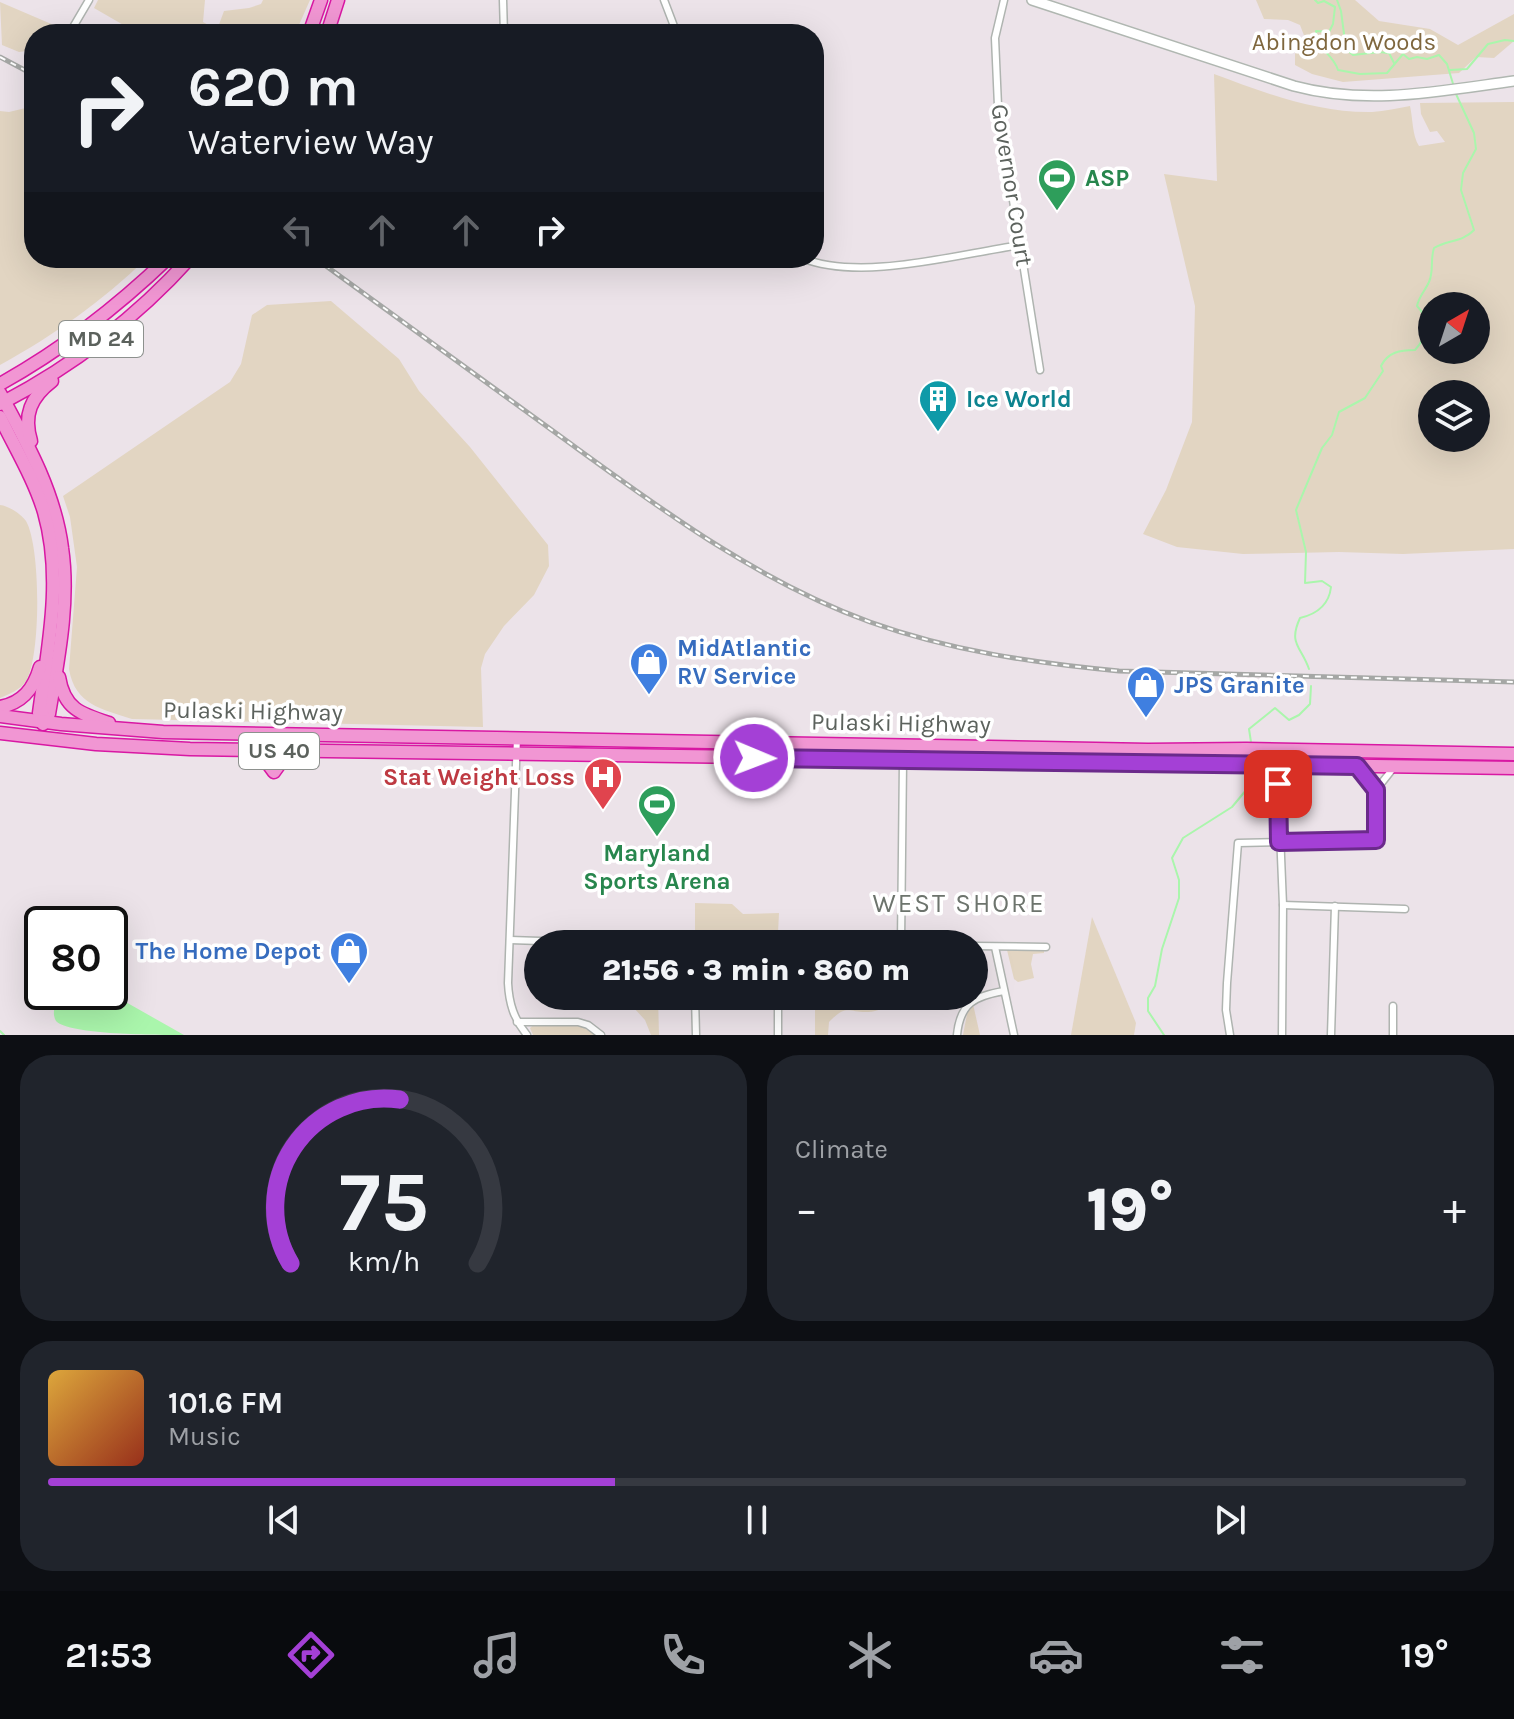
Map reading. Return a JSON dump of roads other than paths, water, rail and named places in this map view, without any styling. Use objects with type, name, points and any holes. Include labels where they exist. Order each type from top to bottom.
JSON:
[{"type":"highway","points":[[313,24],[321,0]]},
{"type":"highway","points":[[330,24],[338,0]]},
{"type":"highway","name":"MD 24","points":[[0,384],[80,334],[129,296],[158,268]]},
{"type":"highway","name":"MD 24","points":[[2,399],[76,357],[127,319],[180,268]]},
{"type":"highway","points":[[43,720],[49,714],[57,666],[64,567],[56,518],[27,428],[29,409],[39,391],[76,357]]},
{"type":"highway","points":[[2,399],[47,489]]},
{"type":"highway","points":[[0,417],[43,510],[52,545],[54,584],[39,713],[43,720],[41,738]]},
{"type":"highway","points":[[0,440],[26,471]]},
{"type":"highway","points":[[0,707],[15,703],[31,689],[44,655],[51,621]]},
{"type":"highway","points":[[57,666],[62,692],[71,705],[86,715],[127,729]]},
{"type":"highway","name":"Pulaski Highway","points":[[0,716],[163,732],[1514,754]]},
{"type":"highway","name":"Pulaski Highway","points":[[0,733],[190,749],[1514,768]]},
{"type":"highway","points":[[190,749],[206,754],[257,755],[263,757],[274,772],[289,756],[326,757],[333,752]]},
{"type":"main road","points":[[1032,0],[1326,94],[1376,98],[1514,81]]},
{"type":"street","points":[[75,24],[89,0]]},
{"type":"street","points":[[503,0],[504,24]]},
{"type":"street","points":[[664,0],[673,24]]},
{"type":"street","name":"Governor Court","points":[[1004,0],[996,25],[995,72],[1040,370]]},
{"type":"street","points":[[824,264],[839,268],[868,268],[1021,245]]},
{"type":"street","points":[[517,737],[509,997],[517,1022],[527,1035]]},
{"type":"street","points":[[901,930],[903,761]]},
{"type":"street","points":[[1357,766],[1376,790]]},
{"type":"street","points":[[1230,1035],[1226,1010],[1227,983],[1238,843],[1376,840],[1376,790],[1396,766]]},
{"type":"street","points":[[1278,784],[1283,905],[1282,1035]]},
{"type":"street","points":[[1283,905],[1405,909]]},
{"type":"street","points":[[1331,1035],[1335,906]]},
{"type":"street","points":[[510,940],[524,940]]},
{"type":"street","points":[[988,947],[1046,947]]},
{"type":"street","points":[[995,947],[1014,1035]]},
{"type":"street","points":[[957,1035],[958,1022],[968,1005],[983,995],[1004,991]]},
{"type":"street","points":[[1393,1006],[1393,1035]]},
{"type":"street","points":[[695,1010],[696,1035]]},
{"type":"street","points":[[778,1010],[778,1035]]},
{"type":"street","points":[[517,1022],[578,1022],[601,1035]]},
{"type":"waterway","points":[[1315,0],[1335,7],[1329,32],[1316,31],[1316,37],[1338,70],[1360,74],[1387,73],[1403,54],[1409,59],[1439,55],[1447,64],[1454,87]]},
{"type":"waterway","points":[[1337,0],[1346,49],[1353,55],[1389,53],[1394,63]]},
{"type":"waterway","points":[[1450,70],[1467,69],[1488,44],[1514,41]]},
{"type":"waterway","points":[[1309,669],[1295,634],[1300,618],[1325,604],[1331,587],[1322,581],[1305,583],[1306,552],[1296,510],[1322,448],[1332,435],[1339,412],[1365,398],[1383,371],[1381,366],[1387,358],[1399,351],[1415,350],[1422,340],[1426,323],[1417,306],[1430,278],[1434,248],[1465,237],[1474,230],[1461,190],[1463,173],[1476,149],[1474,133],[1456,94]]},
{"type":"waterway","points":[[1251,742],[1249,729],[1275,708],[1289,720],[1299,715],[1310,704],[1311,686]]},
{"type":"waterway","points":[[1164,1035],[1148,1011],[1148,998],[1155,986],[1162,949],[1179,898],[1179,880],[1172,858],[1183,838],[1232,807],[1247,789],[1250,771]]},
{"type":"waterway","points":[[0,1031],[4,1035]]},
{"type":"railway","points":[[0,57],[24,70]]},
{"type":"railway","points":[[329,268],[709,540],[787,585],[870,622],[931,641],[993,654],[1119,671],[1514,682]]},
{"type":"place","name":"ASP","points":[[1057,212]]},
{"type":"place","name":"Ice World","points":[[938,433]]},
{"type":"place","name":"MidAtlantic RV Service","points":[[649,696]]},
{"type":"place","name":"JPS Granite","points":[[1146,719]]},
{"type":"place","name":"Stat Weight Loss","points":[[603,811]]},
{"type":"place","name":"Maryland Sports Arena","points":[[657,838]]},
{"type":"place","name":"The Home Depot","points":[[349,985]]},
{"type":"district","name":"WEST SHORE","points":[[959,903]]},
{"type":"park label","name":"Abingdon Woods","points":[[1344,42]]}]
